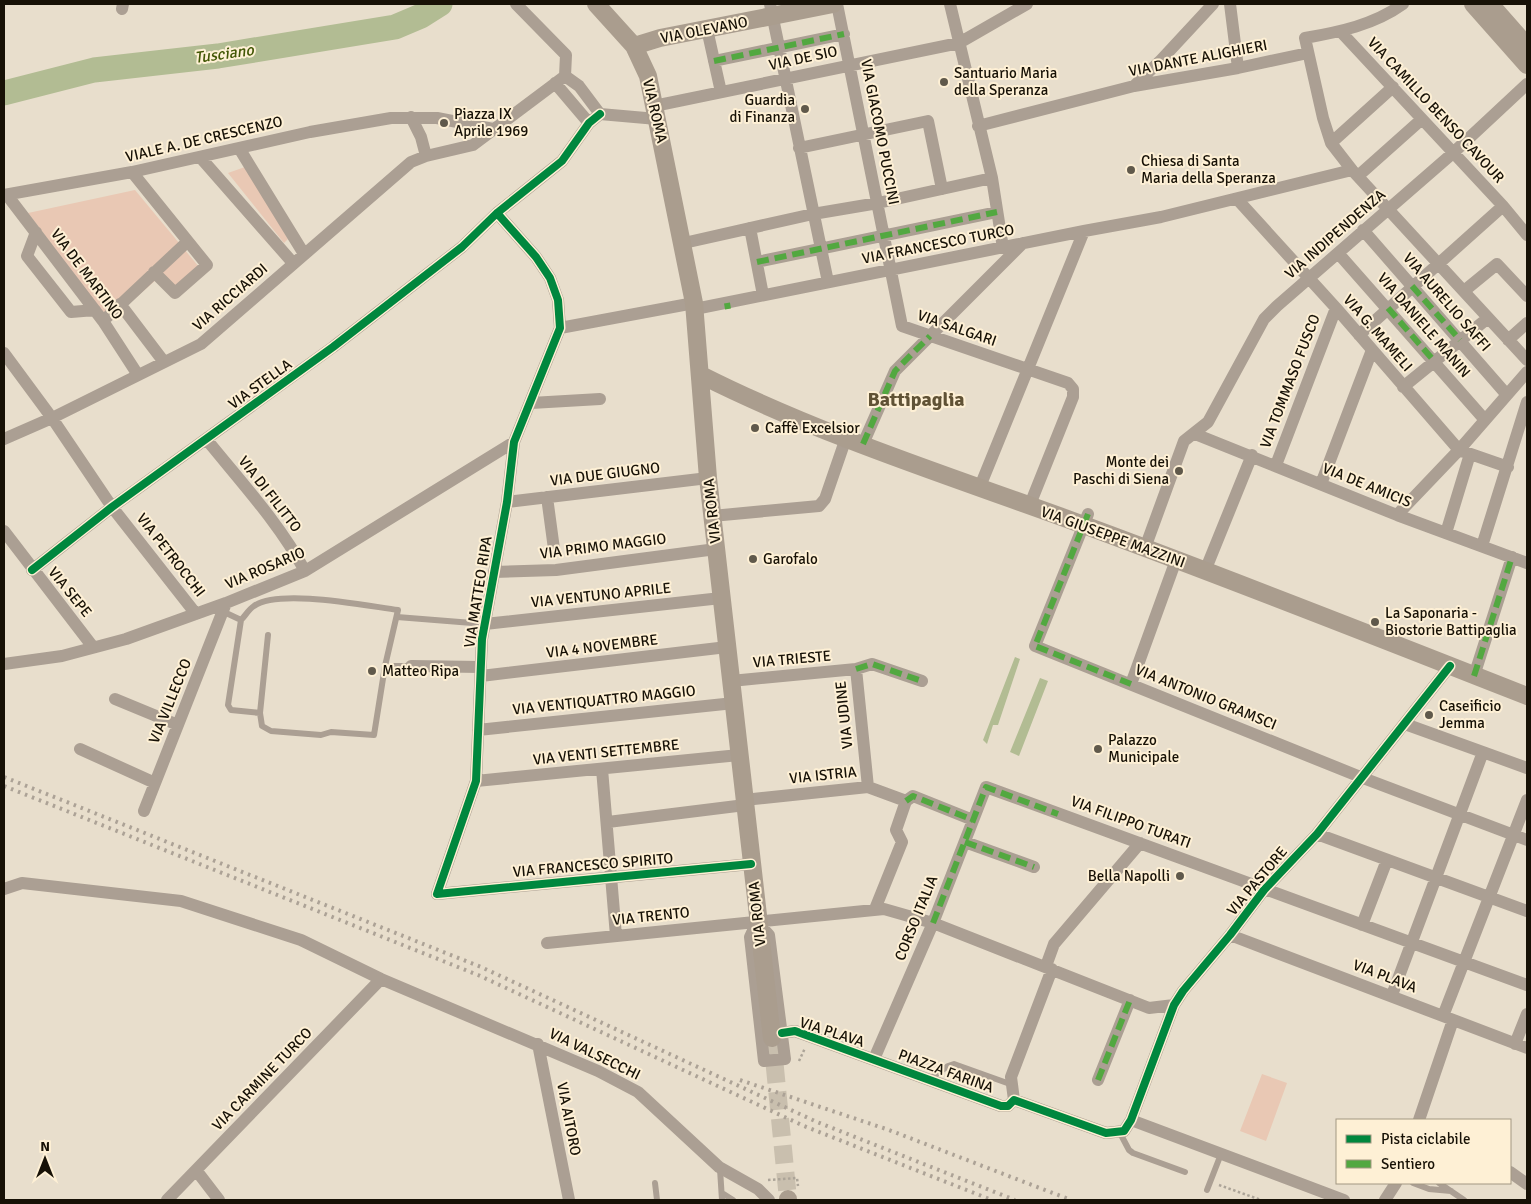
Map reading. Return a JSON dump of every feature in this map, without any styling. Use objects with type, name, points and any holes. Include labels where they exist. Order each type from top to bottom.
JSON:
[{"type":"main road","name":"VIA ROMA","points":[[596,4],[634,46],[648,76],[650,115],[684,243],[695,306],[708,478],[757,922],[777,1036]]},
{"type":"main road","name":"VIA OLEVANO","points":[[634,46],[660,38],[707,29],[772,10],[833,4]]},
{"type":"main road","points":[[1473,4],[1527,65]]},
{"type":"main road","points":[[1490,4],[1527,46]]},
{"type":"main road","name":"VIA GIUSEPPE MAZZINI","points":[[701,374],[734,391],[846,438],[979,489],[1029,506],[1086,520],[1145,548],[1527,696]]},
{"type":"street","points":[[516,4],[566,55],[560,80],[589,123]]},
{"type":"street","name":"VIA GIACOMO PUCCINI","points":[[838,4],[862,135],[878,203],[889,270]]},
{"type":"street","points":[[950,4],[992,178],[1003,248]]},
{"type":"street","name":"VIA DE SIO","points":[[600,114],[650,115],[721,92],[959,43],[1028,4]]},
{"type":"street","points":[[1230,4],[1238,68]]},
{"type":"street","points":[[1403,4],[1387,15],[1340,32],[1305,38],[1323,118],[1331,143],[1355,173],[1527,360]]},
{"type":"street","points":[[1134,86],[1155,66],[1207,6]]},
{"type":"street","points":[[772,10],[828,282]]},
{"type":"street","points":[[772,10],[785,79]]},
{"type":"street","points":[[707,29],[721,92]]},
{"type":"street","name":"VIA CAMILLO BENSO CAVOUR","points":[[1340,32],[1503,206],[1527,235]]},
{"type":"street","points":[[714,61],[844,34]]},
{"type":"street","name":"VIA DANTE ALIGHIERI","points":[[978,126],[1134,86],[1238,68],[1308,53]]},
{"type":"street","points":[[560,80],[579,86],[600,114]]},
{"type":"street","name":"VIA RICCIARDI","points":[[4,439],[52,418],[201,344],[411,162],[426,156],[473,146],[560,80]]},
{"type":"street","name":"VIA INDIPENDENZA","points":[[1145,548],[1184,441],[1208,422],[1264,319],[1363,230],[1453,153],[1527,84]]},
{"type":"street","points":[[1331,143],[1393,87]]},
{"type":"street","name":"VIA STELLA","points":[[32,570],[112,507],[333,347],[454,253],[497,213],[562,161],[589,123],[600,114]]},
{"type":"street","points":[[411,117],[421,137],[426,156]]},
{"type":"street","name":"VIALE A. DE CRESCENZO","points":[[5,195],[132,172],[310,132],[411,117],[437,118],[493,129]]},
{"type":"street","points":[[1355,173],[1422,119]]},
{"type":"street","points":[[799,148],[928,121],[942,189]]},
{"type":"street","points":[[239,148],[304,254]]},
{"type":"street","points":[[200,156],[294,263]]},
{"type":"street","points":[[132,172],[206,265],[175,293],[154,272]]},
{"type":"street","name":"VIA FRANCESCO TURCO","points":[[695,306],[728,306],[763,295],[1187,212],[1236,199],[1355,173]]},
{"type":"street","points":[[684,243],[813,214],[878,203],[992,178]]},
{"type":"street","name":"VIA DE MARTINO","points":[[5,195],[36,232],[95,310],[138,375]]},
{"type":"street","name":"VIA G. MAMELI","points":[[1236,199],[1464,452],[1508,467]]},
{"type":"street","points":[[1359,335],[1503,206]]},
{"type":"street","points":[[756,262],[822,250],[997,212]]},
{"type":"street","points":[[497,213],[536,257],[550,278],[558,300],[560,328],[695,306]]},
{"type":"street","points":[[750,228],[763,295]]},
{"type":"street","name":"VIA AURELIO SAFFI","points":[[1363,230],[1507,395]]},
{"type":"street","points":[[979,489],[1084,231]]},
{"type":"street","points":[[36,232],[27,256],[71,312],[95,310]]},
{"type":"street","points":[[103,321],[188,242]]},
{"type":"street","points":[[863,444],[895,371],[1023,244]]},
{"type":"street","name":"VIA DANIELE MANIN","points":[[1338,253],[1484,420]]},
{"type":"street","points":[[1464,291],[1497,264],[1527,296]]},
{"type":"street","name":"VIA SALGARI","points":[[889,270],[902,326],[1068,383],[1073,389],[1073,397],[1029,506]]},
{"type":"street","points":[[120,304],[164,362]]},
{"type":"street","name":"VIA TOMMASO FUSCO","points":[[1276,465],[1336,308]]},
{"type":"street","points":[[1403,386],[1488,318]]},
{"type":"street","points":[[1508,340],[1527,323]]},
{"type":"street","name":"VIA MATTEO RIPA","points":[[437,894],[476,781],[485,624],[507,502],[514,442],[560,328]]},
{"type":"street","points":[[1321,484],[1372,350]]},
{"type":"street","name":"VIA PETROCCHI","points":[[4,353],[52,418],[112,507],[196,614]]},
{"type":"street","points":[[1397,516],[1464,452],[1484,420],[1527,372]]},
{"type":"street","points":[[1482,546],[1527,401],[1507,395]]},
{"type":"street","points":[[531,403],[600,399]]},
{"type":"street","name":"VIA DE AMICIS","points":[[1195,434],[1252,455],[1397,516],[1527,563]]},
{"type":"street","points":[[712,516],[819,506],[825,499],[846,438]]},
{"type":"street","name":"VIA DI FILITTO","points":[[206,440],[268,517],[295,553],[305,572]]},
{"type":"street","name":"VIA ROSARIO","points":[[4,664],[62,656],[126,638],[196,614],[225,608],[305,572],[514,442]]},
{"type":"street","points":[[1446,533],[1464,452]]},
{"type":"street","points":[[1205,571],[1252,455]]},
{"type":"street","name":"VIA DUE GIUGNO","points":[[507,502],[708,478]]},
{"type":"street","points":[[547,497],[554,550]]},
{"type":"street","name":"VIA ANTONIO GRAMSCI","points":[[1086,520],[1036,646],[1363,778],[1527,840]]},
{"type":"street","name":"VIA SEPE","points":[[4,532],[93,647]]},
{"type":"street","name":"VIA PRIMO MAGGIO","points":[[494,572],[556,570],[716,549]]},
{"type":"street","points":[[1474,676],[1512,557]]},
{"type":"street","points":[[1131,684],[1176,560]]},
{"type":"street","name":"VIA VENTUNO APRILE","points":[[485,624],[721,598]]},
{"type":"street","name":"VIA VILLECCO","points":[[144,811],[225,608]]},
{"type":"street","name":"VIA 4 NOVEMBRE","points":[[411,666],[481,671],[727,647]]},
{"type":"street","name":"VIA TRIESTE","points":[[731,680],[856,670],[872,664],[922,681]]},
{"type":"street","name":"VIA PASTORE","points":[[1120,1133],[1126,1129],[1131,1120],[1174,1005],[1183,991],[1230,935],[1264,890],[1317,834],[1450,666]]},
{"type":"street","name":"VIA UDINE","points":[[856,670],[868,787]]},
{"type":"street","points":[[116,699],[178,725]]},
{"type":"street","name":"VIA VENTIQUATTRO MAGGIO","points":[[478,730],[734,704]]},
{"type":"street","points":[[1405,724],[1527,768]]},
{"type":"street","points":[[80,749],[155,783]]},
{"type":"street","points":[[1392,995],[1483,752]]},
{"type":"street","name":"VIA VENTI SETTEMBRE","points":[[476,781],[739,755]]},
{"type":"street","points":[[602,769],[613,877],[616,936]]},
{"type":"street","name":"VIA ISTRIA","points":[[608,822],[744,802],[868,787],[906,801],[913,796],[973,820]]},
{"type":"street","name":"VIA FILIPPO TURATI","points":[[986,787],[1527,985]]},
{"type":"street","name":"CORSO ITALIA","points":[[874,1059],[933,923],[986,787]]},
{"type":"street","points":[[1419,1119],[1465,961],[1527,800]]},
{"type":"street","points":[[875,909],[902,842],[896,830],[906,801]]},
{"type":"street","points":[[1317,834],[1527,911]]},
{"type":"street","points":[[965,842],[1034,867]]},
{"type":"street","points":[[1014,1100],[1010,1084],[1049,968],[1054,944],[1140,843]]},
{"type":"street","points":[[1362,926],[1387,860]]},
{"type":"street","name":"VIA FRANCESCO SPIRITO","points":[[437,894],[751,864]]},
{"type":"street","name":"VIA VALSECCHI","points":[[4,889],[22,883],[181,901],[301,940],[381,979],[538,1044],[638,1092],[720,1167],[758,1188],[769,1200]]},
{"type":"street","points":[[757,922],[884,909],[933,923],[1149,1008],[1174,1005]]},
{"type":"street","name":"VIA TRENTO","points":[[547,943],[757,922]]},
{"type":"street","name":"VIA PLAVA","points":[[757,922],[750,936],[764,1062],[785,1059],[777,1036],[795,1032],[874,1059]]},
{"type":"street","name":"VIA PLAVA","points":[[1230,935],[1392,995],[1521,1046]]},
{"type":"street","name":"VIA CARMINE TURCO","points":[[167,1200],[381,979]]},
{"type":"street","points":[[1098,1080],[1130,1000]]},
{"type":"street","points":[[1521,1046],[1527,1014]]},
{"type":"street","name":"VIA AITORO","points":[[538,1044],[569,1200]]},
{"type":"street","name":"PIAZZA FARINA","points":[[874,1059],[1001,1106],[1008,1106],[1014,1100],[1106,1133],[1120,1133]]},
{"type":"street","points":[[1131,1120],[1344,1200]]},
{"type":"street","points":[[196,1170],[219,1200]]},
{"type":"street","points":[[1511,1173],[1527,1184]]},
{"type":"street","points":[[1385,1200],[1395,1184]]},
{"type":"lane","points":[[260,713],[231,710],[228,705],[241,620],[254,606],[265,602],[309,597],[398,610],[384,666],[374,735],[330,732],[321,735],[271,731],[262,726],[260,713],[268,635]]},
{"type":"lane","points":[[225,608],[241,620]]},
{"type":"lane","points":[[397,617],[485,624]]},
{"type":"lane","points":[[384,666],[411,666]]},
{"type":"lane","points":[[928,1080],[954,1064],[1010,1084]]},
{"type":"lane","points":[[1120,1133],[1129,1150],[1133,1153],[1185,1172]]},
{"type":"lane","points":[[1207,1190],[1221,1154]]},
{"type":"lane","points":[[720,1167],[722,1200]]},
{"type":"lane","points":[[655,1183],[657,1200]]},
{"type":"lane","points":[[1415,1184],[1429,1189],[1450,1191]]},
{"type":"lane","points":[[1440,1184],[1464,1200]]},
{"type":"lane","points":[[722,1193],[733,1200]]},
{"type":"path","points":[[764,1180],[797,1178],[792,1197]]},
{"type":"path","points":[[1216,1183],[1261,1200]]},
{"type":"shaded area","points":[[245,167],[288,239],[284,243],[228,173]]},
{"type":"shaded area","points":[[135,190],[204,273],[174,299],[156,280],[109,321],[28,213]]},
{"type":"shaded area","points":[[1015,657],[1020,659],[998,725],[993,725],[987,744],[983,740]]},
{"type":"shaded area","points":[[1040,678],[1048,681],[1019,756],[1010,752]]},
{"type":"shaded area","points":[[1262,1074],[1287,1083],[1266,1141],[1240,1131]]},
{"type":"waterway","name":"Tusciano","points":[[4,93],[94,70],[218,56],[395,27],[421,16],[440,4]]},
{"type":"tunnel","points":[[772,1038],[788,1199]]},
{"type":"railway","points":[[4,777],[481,967],[817,1122],[1015,1200]]},
{"type":"railway","points":[[4,786],[478,975],[804,1126],[992,1200]]},
{"type":"railway","points":[[740,1080],[889,1130],[1071,1200]]},
{"type":"marked path","points":[[714,61],[844,34]]},
{"type":"marked path","points":[[757,262],[997,212]]},
{"type":"marked path","points":[[1412,286],[1460,340]]},
{"type":"marked path","points":[[727,303],[728,309]]},
{"type":"marked path","points":[[1388,308],[1435,362]]},
{"type":"marked path","points":[[863,444],[895,371],[930,336]]},
{"type":"marked path","points":[[1088,514],[1035,646],[1131,684]]},
{"type":"marked path","points":[[1474,676],[1512,557]]},
{"type":"marked path","points":[[856,669],[872,664],[922,681]]},
{"type":"marked path","points":[[933,923],[986,787],[1058,814]]},
{"type":"marked path","points":[[906,801],[913,796],[973,820]]},
{"type":"marked path","points":[[965,842],[1034,867]]},
{"type":"marked path","points":[[1098,1080],[1130,1000]]},
{"type":"cycle path","points":[[32,570],[112,507],[333,347],[462,247],[497,213],[562,161],[589,123],[600,114]]},
{"type":"cycle path","points":[[497,213],[536,257],[550,278],[558,300],[560,328],[514,442],[507,502],[482,639],[476,781],[437,894],[751,864]]},
{"type":"cycle path","points":[[782,1033],[795,1031],[1001,1106],[1008,1106],[1014,1100],[1106,1133],[1124,1131],[1131,1120],[1174,1005],[1183,991],[1230,935],[1264,890],[1317,834],[1450,666]]},
{"type":"place","name":"Santuario Maria della Speranza","points":[[944,82]]},
{"type":"place","name":"Guardia di Finanza","points":[[805,109]]},
{"type":"place","name":"Piazza IX Aprile 1969","points":[[444,123]]},
{"type":"place","name":"Chiesa di Santa Maria della Speranza","points":[[1131,170]]},
{"type":"place","name":"Caffè Excelsior","points":[[755,428]]},
{"type":"place","name":"Monte dei Paschi di Siena","points":[[1179,471]]},
{"type":"place","name":"Garofalo","points":[[753,559]]},
{"type":"place","name":"La Saponaria - Biostorie Battipaglia","points":[[1375,622]]},
{"type":"place","name":"Matteo Ripa","points":[[372,671]]},
{"type":"place","name":"Caseificio Jemma","points":[[1429,715]]},
{"type":"place","name":"Palazzo Municipale","points":[[1098,749]]},
{"type":"place","name":"Bella Napolli","points":[[1180,876]]},
{"type":"district","name":"Battipaglia","points":[[916,399]]}]
